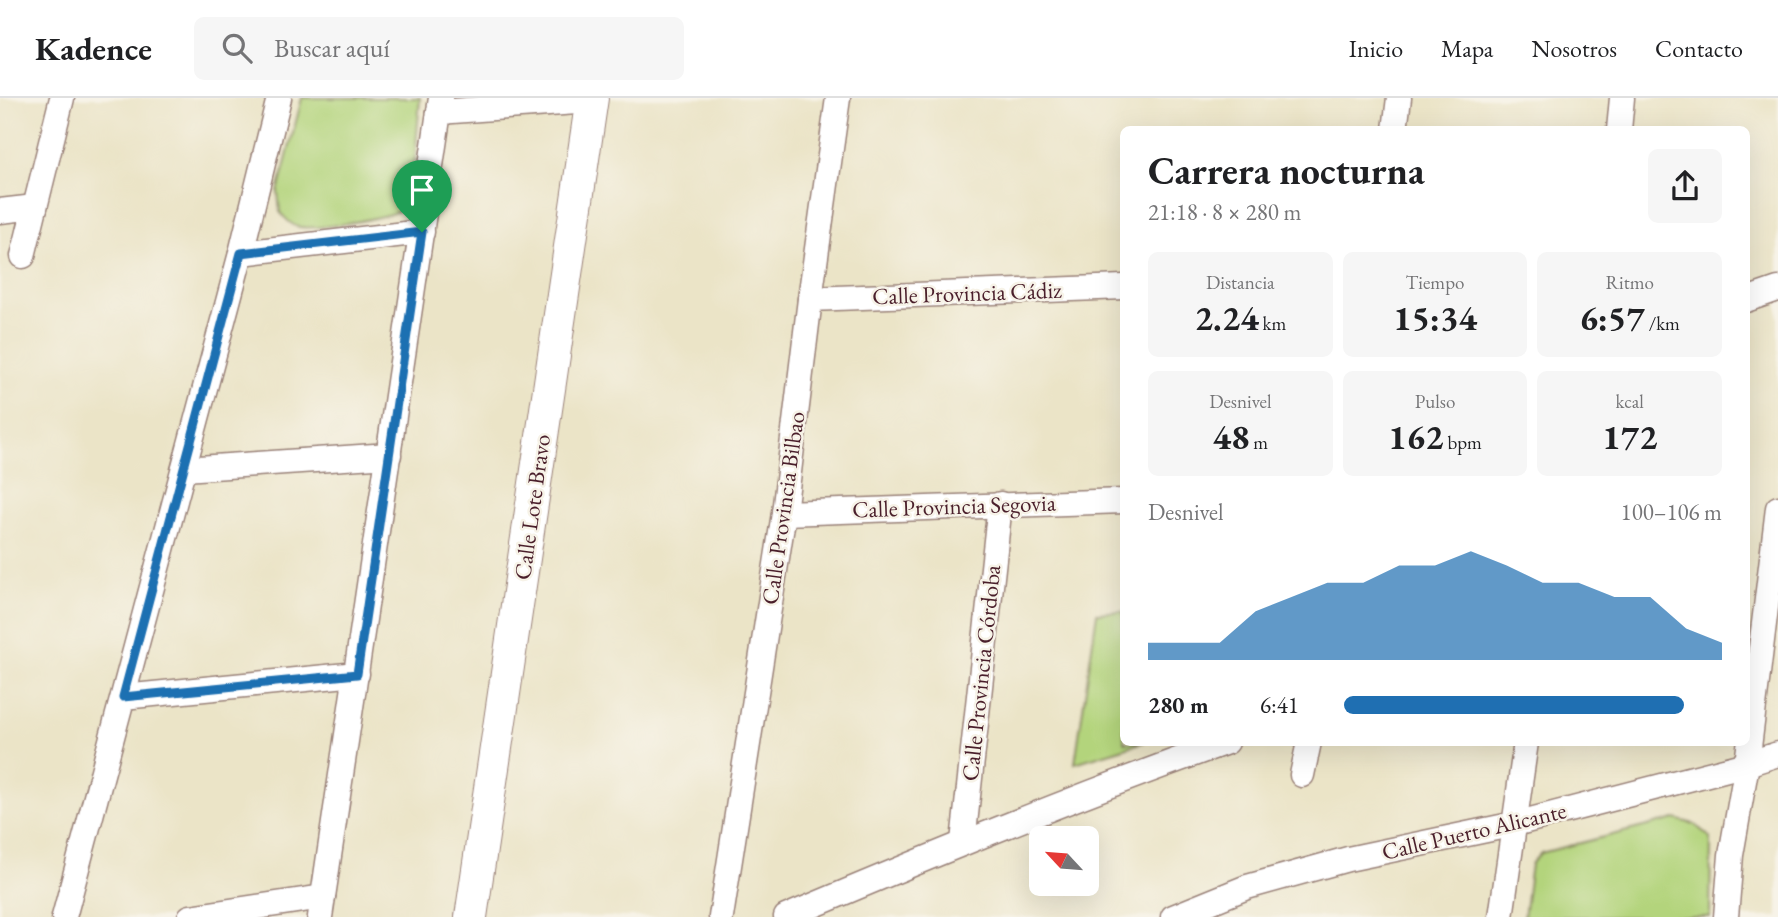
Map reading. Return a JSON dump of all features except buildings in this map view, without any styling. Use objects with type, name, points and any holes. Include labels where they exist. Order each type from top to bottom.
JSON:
[{"type":"street","points":[[23,256],[62,98]]},
{"type":"street","points":[[64,917],[241,253],[279,98]]},
{"type":"street","name":"Calle Provincia Bilbao","points":[[722,917],[784,513],[838,98]]},
{"type":"street","points":[[1396,126],[1399,98]]},
{"type":"street","points":[[190,917],[322,907],[440,105],[591,99]]},
{"type":"street","name":"Calle Lote Bravo","points":[[471,917],[591,99]]},
{"type":"street","points":[[1620,126],[1626,100]]},
{"type":"street","points":[[0,211],[35,207]]},
{"type":"street","points":[[241,253],[422,232]]},
{"type":"street","name":"Calle Provincia Cádiz","points":[[810,299],[1120,287]]},
{"type":"street","points":[[1750,299],[1778,289]]},
{"type":"street","points":[[184,469],[389,455]]},
{"type":"street","name":"Calle Provincia Segovia","points":[[784,513],[1120,501]]},
{"type":"street","name":"Calle Provincia Córdoba","points":[[963,842],[1000,504]]},
{"type":"street","points":[[1750,739],[1778,508]]},
{"type":"street","points":[[123,697],[357,674]]},
{"type":"street","points":[[786,917],[963,842],[1125,778],[1216,746]]},
{"type":"street","points":[[1302,775],[1308,746]]},
{"type":"street","points":[[1502,917],[1525,746]]},
{"type":"street","points":[[1726,917],[1731,855],[1749,746]]},
{"type":"street","name":"Calle Puerto Alicante","points":[[1173,917],[1247,887],[1348,859],[1515,824],[1778,754]]},
{"type":"green space","points":[[302,98],[420,98],[413,182],[399,211],[317,227],[296,226],[283,216],[280,212],[278,192]]},
{"type":"green space","points":[[1120,611],[1120,746],[1131,746],[1075,763],[1097,613]]},
{"type":"green space","points":[[1675,819],[1694,824],[1711,838],[1710,917],[1524,917],[1531,864],[1541,853]]},
{"type":"route","points":[[422,232],[357,674],[123,697],[241,253],[422,232]]}]
